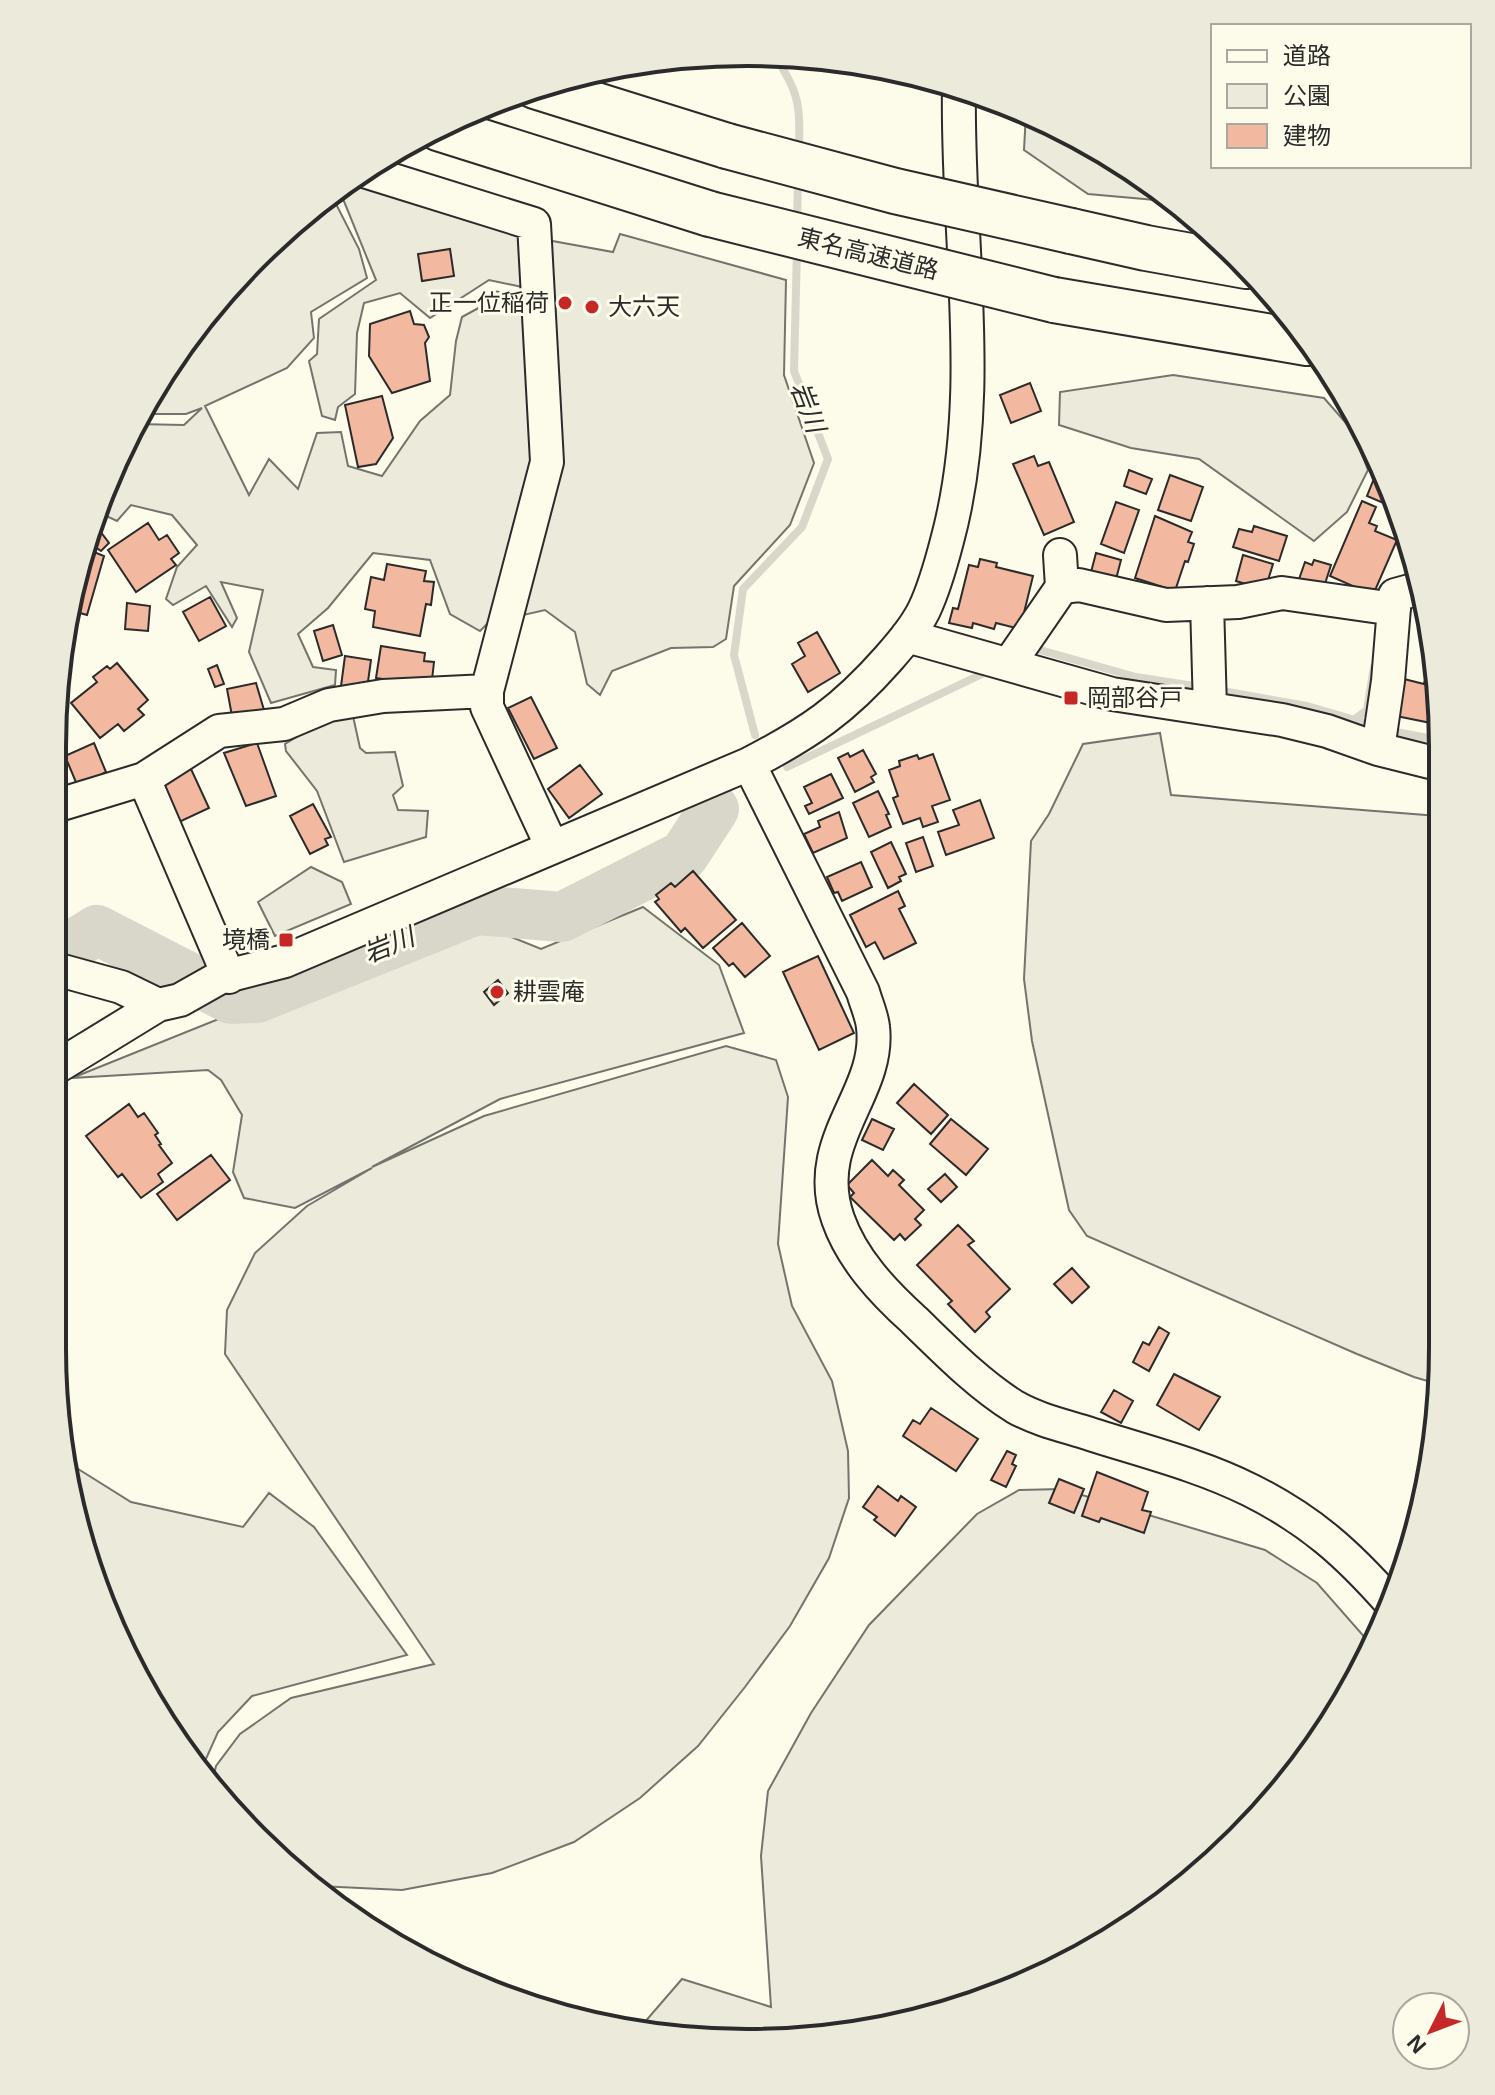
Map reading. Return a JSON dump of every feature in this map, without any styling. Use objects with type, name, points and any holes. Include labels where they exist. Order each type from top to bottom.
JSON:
[{"type":"highway","points":[[558,93],[727,146],[895,191],[1146,248],[1225,262]]},
{"type":"highway","name":"東名高速道路","points":[[453,133],[710,214],[1054,300],[1294,341]]},
{"type":"street","points":[[66,1062],[169,1002],[224,978],[285,961],[749,764],[821,724],[862,689],[924,611],[955,513],[962,467],[967,337],[959,100]]},
{"type":"street","points":[[378,175],[534,224],[547,462],[487,691],[487,707],[552,847]]},
{"type":"street","points":[[1009,664],[1062,587],[1060,555]]},
{"type":"street","points":[[1062,587],[1079,585],[1166,605],[1238,602],[1282,593],[1402,598],[1378,749]]},
{"type":"street","points":[[1207,603],[1210,709]]},
{"type":"street","points":[[907,636],[1112,694],[1282,720],[1429,762]]},
{"type":"street","points":[[66,803],[144,779],[219,731],[284,724],[329,705],[383,696],[487,691]]},
{"type":"street","points":[[749,764],[863,992],[873,1028],[871,1057],[841,1131],[832,1167],[831,1193],[838,1220],[853,1252],[901,1309],[962,1366],[1016,1407],[1248,1489],[1308,1522],[1354,1560],[1383,1593]]},
{"type":"street","points":[[144,779],[224,978]]},
{"type":"street","points":[[66,972],[169,1002]]},
{"type":"green space","points":[[1025,126],[1088,157],[1152,200],[1088,194],[1024,150]]},
{"type":"green space","points":[[363,185],[523,237],[527,288],[489,280],[430,318],[400,293],[364,303],[357,333],[355,394],[338,407],[335,420],[322,416],[309,361],[317,354],[319,319],[376,280],[343,200]]},
{"type":"green space","points":[[336,205],[359,249],[367,278],[311,312],[314,338],[287,368],[205,406],[249,495],[269,459],[298,489],[317,433],[341,432],[348,466],[382,476],[420,421],[450,395],[462,317],[495,299],[493,291],[531,297],[537,462],[494,617],[480,631],[450,614],[430,560],[373,553],[328,608],[298,634],[313,667],[336,670],[335,685],[271,703],[249,652],[263,590],[221,582],[237,618],[232,627],[206,586],[173,605],[166,599],[177,567],[197,545],[172,515],[131,505],[117,521],[107,516],[148,424],[184,425],[202,408],[186,414],[153,414],[181,369],[235,298],[298,235]]},
{"type":"green space","points":[[620,234],[786,280],[784,375],[814,463],[790,525],[734,586],[726,639],[713,647],[671,648],[612,671],[600,695],[587,684],[575,632],[545,610],[519,616],[556,480],[547,240],[613,252]]},
{"type":"green space","points":[[1173,375],[1324,398],[1348,425],[1368,470],[1347,512],[1314,541],[1199,459],[1131,448],[1059,425],[1060,392]]},
{"type":"green space","points":[[353,716],[360,748],[366,753],[395,752],[403,786],[393,795],[398,810],[428,811],[426,837],[344,862],[317,791],[286,751],[285,744],[327,719]]},
{"type":"green space","points":[[1160,733],[1171,795],[1429,815],[1428,1381],[1357,1354],[1087,1236],[1069,1210],[1032,1041],[1024,979],[1031,841],[1049,814],[1083,744]]},
{"type":"green space","points":[[311,867],[342,882],[351,904],[275,936],[258,902]]},
{"type":"green space","points":[[643,907],[719,965],[744,1033],[500,1099],[372,1167],[484,1116],[726,1046],[776,1060],[788,1097],[778,1244],[792,1306],[832,1381],[848,1451],[849,1498],[829,1558],[790,1626],[698,1746],[640,1798],[574,1842],[492,1873],[402,1890],[331,1887],[298,1860],[235,1797],[215,1772],[216,1766],[240,1734],[291,1698],[434,1664],[225,1354],[227,1310],[255,1253],[307,1206],[372,1168],[295,1208],[244,1198],[233,1172],[242,1115],[221,1080],[208,1070],[72,1078],[226,1016],[484,926],[541,949]]},
{"type":"green space","points":[[77,1468],[131,1502],[243,1527],[269,1493],[314,1527],[407,1655],[252,1696],[218,1732],[206,1760],[157,1688],[136,1649],[102,1567]]},
{"type":"green space","points":[[1062,1489],[1265,1550],[1317,1583],[1364,1637],[1314,1726],[1260,1797],[1197,1860],[1126,1914],[1049,1959],[967,1993],[924,2006],[836,2023],[748,2029],[703,2028],[646,2021],[682,1979],[771,2007],[761,1856],[768,1791],[811,1713],[869,1625],[977,1514],[1019,1490]]},
{"type":"building","points":[[450,249],[454,276],[422,281],[418,254]]},
{"type":"building","points":[[410,311],[414,324],[424,325],[429,337],[425,343],[430,381],[392,393],[369,356],[370,324]]},
{"type":"building","points":[[1030,383],[1041,411],[1011,423],[1000,395]]},
{"type":"building","points":[[382,396],[393,438],[376,464],[358,467],[345,405]]},
{"type":"building","points":[[1034,456],[1038,466],[1049,462],[1074,522],[1044,535],[1013,464]]},
{"type":"building","points":[[1129,470],[1152,479],[1146,494],[1124,486]]},
{"type":"building","points":[[1170,475],[1203,487],[1191,521],[1158,510]]},
{"type":"building","points":[[1375,482],[1383,503],[1367,496]]},
{"type":"building","points":[[1362,501],[1376,507],[1369,523],[1377,526],[1375,531],[1397,541],[1373,595],[1330,576]]},
{"type":"building","points":[[1116,502],[1139,510],[1124,553],[1101,544]]},
{"type":"building","points":[[1155,516],[1192,532],[1188,542],[1194,544],[1175,591],[1135,578]]},
{"type":"building","points":[[148,523],[159,540],[167,535],[179,553],[171,559],[176,565],[136,592],[108,550]]},
{"type":"building","points":[[1254,526],[1287,536],[1279,561],[1233,547],[1239,529],[1252,532]]},
{"type":"building","points":[[101,532],[109,543],[101,551],[96,548]]},
{"type":"building","points":[[95,552],[104,556],[87,615],[79,613]]},
{"type":"building","points":[[1096,553],[1121,560],[1115,583],[1090,576]]},
{"type":"building","points":[[1243,555],[1273,564],[1265,590],[1236,581]]},
{"type":"building","points":[[980,559],[997,563],[996,567],[1033,576],[1020,629],[996,623],[994,629],[973,623],[972,628],[949,623],[953,608],[958,609],[969,565],[978,567]]},
{"type":"building","points":[[1314,560],[1331,565],[1323,590],[1298,582],[1305,562],[1312,565]]},
{"type":"building","points":[[387,564],[426,571],[424,581],[434,582],[431,605],[426,604],[420,636],[373,627],[375,611],[365,609],[371,577],[384,580]]},
{"type":"building","points":[[210,597],[226,626],[199,641],[183,612]]},
{"type":"building","points":[[127,603],[150,606],[148,631],[125,629]]},
{"type":"building","points":[[333,625],[342,655],[323,661],[314,631]]},
{"type":"building","points":[[817,632],[840,673],[808,692],[792,664],[805,656],[798,643]]},
{"type":"building","points":[[381,646],[425,653],[424,661],[434,662],[432,680],[423,685],[376,678]]},
{"type":"building","points":[[345,656],[371,660],[367,689],[341,686]]},
{"type":"building","points":[[117,663],[148,700],[138,709],[144,715],[124,731],[118,724],[100,738],[71,703],[97,682],[93,677],[107,666],[110,669]]},
{"type":"building","points":[[217,665],[224,684],[215,687],[208,669]]},
{"type":"building","points":[[1404,679],[1424,684],[1425,680],[1428,722],[1396,716]]},
{"type":"building","points":[[256,683],[264,710],[232,716],[227,689]]},
{"type":"building","points":[[531,697],[557,748],[534,759],[508,708]]},
{"type":"building","points":[[94,743],[106,772],[78,787],[66,756]]},
{"type":"building","points":[[257,743],[276,796],[246,806],[224,753]]},
{"type":"building","points":[[863,750],[876,774],[871,777],[874,782],[855,792],[838,758],[848,753],[850,757]]},
{"type":"building","points":[[933,754],[950,800],[932,806],[938,822],[923,827],[920,818],[903,824],[893,798],[898,796],[889,770],[900,766],[899,761]]},
{"type":"building","points":[[580,765],[602,794],[569,818],[548,789]]},
{"type":"building","points":[[191,769],[209,808],[177,823],[159,783]]},
{"type":"building","points":[[831,774],[843,798],[809,814],[805,806],[812,803],[804,787]]},
{"type":"building","points":[[878,791],[889,814],[886,815],[891,827],[869,837],[853,803]]},
{"type":"building","points":[[980,800],[994,838],[946,855],[938,832],[959,825],[953,810]]},
{"type":"building","points":[[313,804],[331,837],[325,839],[328,845],[310,854],[290,816]]},
{"type":"building","points":[[839,812],[847,838],[813,853],[804,834],[820,827],[818,821]]},
{"type":"building","points":[[923,837],[933,866],[916,872],[906,843]]},
{"type":"building","points":[[891,842],[906,874],[899,877],[901,881],[888,888],[871,852]]},
{"type":"building","points":[[861,862],[872,887],[842,901],[838,892],[834,893],[827,877]]},
{"type":"building","points":[[693,871],[736,920],[703,948],[685,928],[681,932],[655,902],[659,899],[656,895],[671,883],[675,887]]},
{"type":"building","points":[[898,891],[905,906],[899,909],[916,943],[884,959],[875,942],[866,947],[850,915]]},
{"type":"building","points":[[742,923],[770,956],[745,977],[733,963],[729,966],[713,948]]},
{"type":"building","points":[[818,956],[854,1033],[819,1050],[783,972]]},
{"type":"building","points":[[498,980],[508,993],[494,1005],[484,992]]},
{"type":"building","points":[[914,1084],[948,1115],[931,1134],[897,1103]]},
{"type":"building","points":[[129,1104],[138,1117],[144,1113],[158,1133],[155,1135],[159,1145],[172,1163],[158,1174],[163,1182],[141,1198],[122,1174],[118,1177],[86,1136]]},
{"type":"building","points":[[872,1119],[894,1129],[883,1150],[862,1140]]},
{"type":"building","points":[[951,1119],[988,1149],[966,1175],[930,1144]]},
{"type":"building","points":[[211,1155],[230,1180],[177,1220],[157,1194]]},
{"type":"building","points":[[872,1160],[888,1176],[893,1170],[904,1180],[899,1185],[924,1210],[915,1219],[921,1225],[905,1240],[900,1234],[894,1240],[850,1197],[854,1193],[847,1185]]},
{"type":"building","points":[[945,1174],[957,1187],[941,1202],[928,1189]]},
{"type":"building","points":[[958,1225],[974,1241],[968,1245],[1010,1289],[986,1312],[990,1317],[975,1332],[948,1304],[952,1301],[917,1265]]},
{"type":"building","points":[[1072,1268],[1089,1287],[1072,1303],[1054,1284]]},
{"type":"building","points":[[1159,1327],[1169,1333],[1149,1371],[1133,1362],[1143,1342],[1149,1345]]},
{"type":"building","points":[[1174,1374],[1220,1397],[1199,1430],[1157,1405]]},
{"type":"building","points":[[1114,1390],[1133,1401],[1121,1423],[1101,1412]]},
{"type":"building","points":[[931,1408],[978,1439],[956,1471],[903,1436],[913,1420],[920,1424]]},
{"type":"building","points":[[1007,1451],[1016,1455],[1012,1464],[1016,1466],[1006,1487],[991,1480]]},
{"type":"building","points":[[1097,1472],[1148,1492],[1142,1510],[1151,1512],[1144,1533],[1101,1518],[1099,1522],[1082,1516]]},
{"type":"building","points":[[1059,1479],[1084,1489],[1074,1513],[1049,1503]]},
{"type":"building","points":[[878,1486],[898,1501],[901,1496],[916,1507],[895,1536],[863,1507]]},
{"type":"waterway","name":"岩川","points":[[781,67],[796,100],[799,150]]},
{"type":"waterway","name":"岩川","points":[[797,222],[798,180]]},
{"type":"waterway","name":"岩川","points":[[755,735],[734,655],[743,589],[802,527],[828,459],[794,371],[797,248]]},
{"type":"waterway","points":[[1040,650],[1136,677],[1200,687]]},
{"type":"waterway","points":[[1355,719],[1367,710],[1374,667]]},
{"type":"waterway","points":[[787,767],[980,675]]},
{"type":"waterway","points":[[1222,691],[1307,706],[1362,722]]},
{"type":"waterway","points":[[1396,732],[1429,738]]},
{"type":"waterway","name":"岩川","points":[[66,949],[97,930],[231,999],[257,998],[476,910],[562,917],[684,855],[714,809]]},
{"type":"place","name":"正一位稲荷","points":[[565,303]]},
{"type":"place","name":"大六天","points":[[592,307]]},
{"type":"place","name":"岡部谷戸","points":[[1071,698]]},
{"type":"place","name":"境橋","points":[[286,940]]},
{"type":"place","name":"耕雲庵","points":[[497,992]]}]
